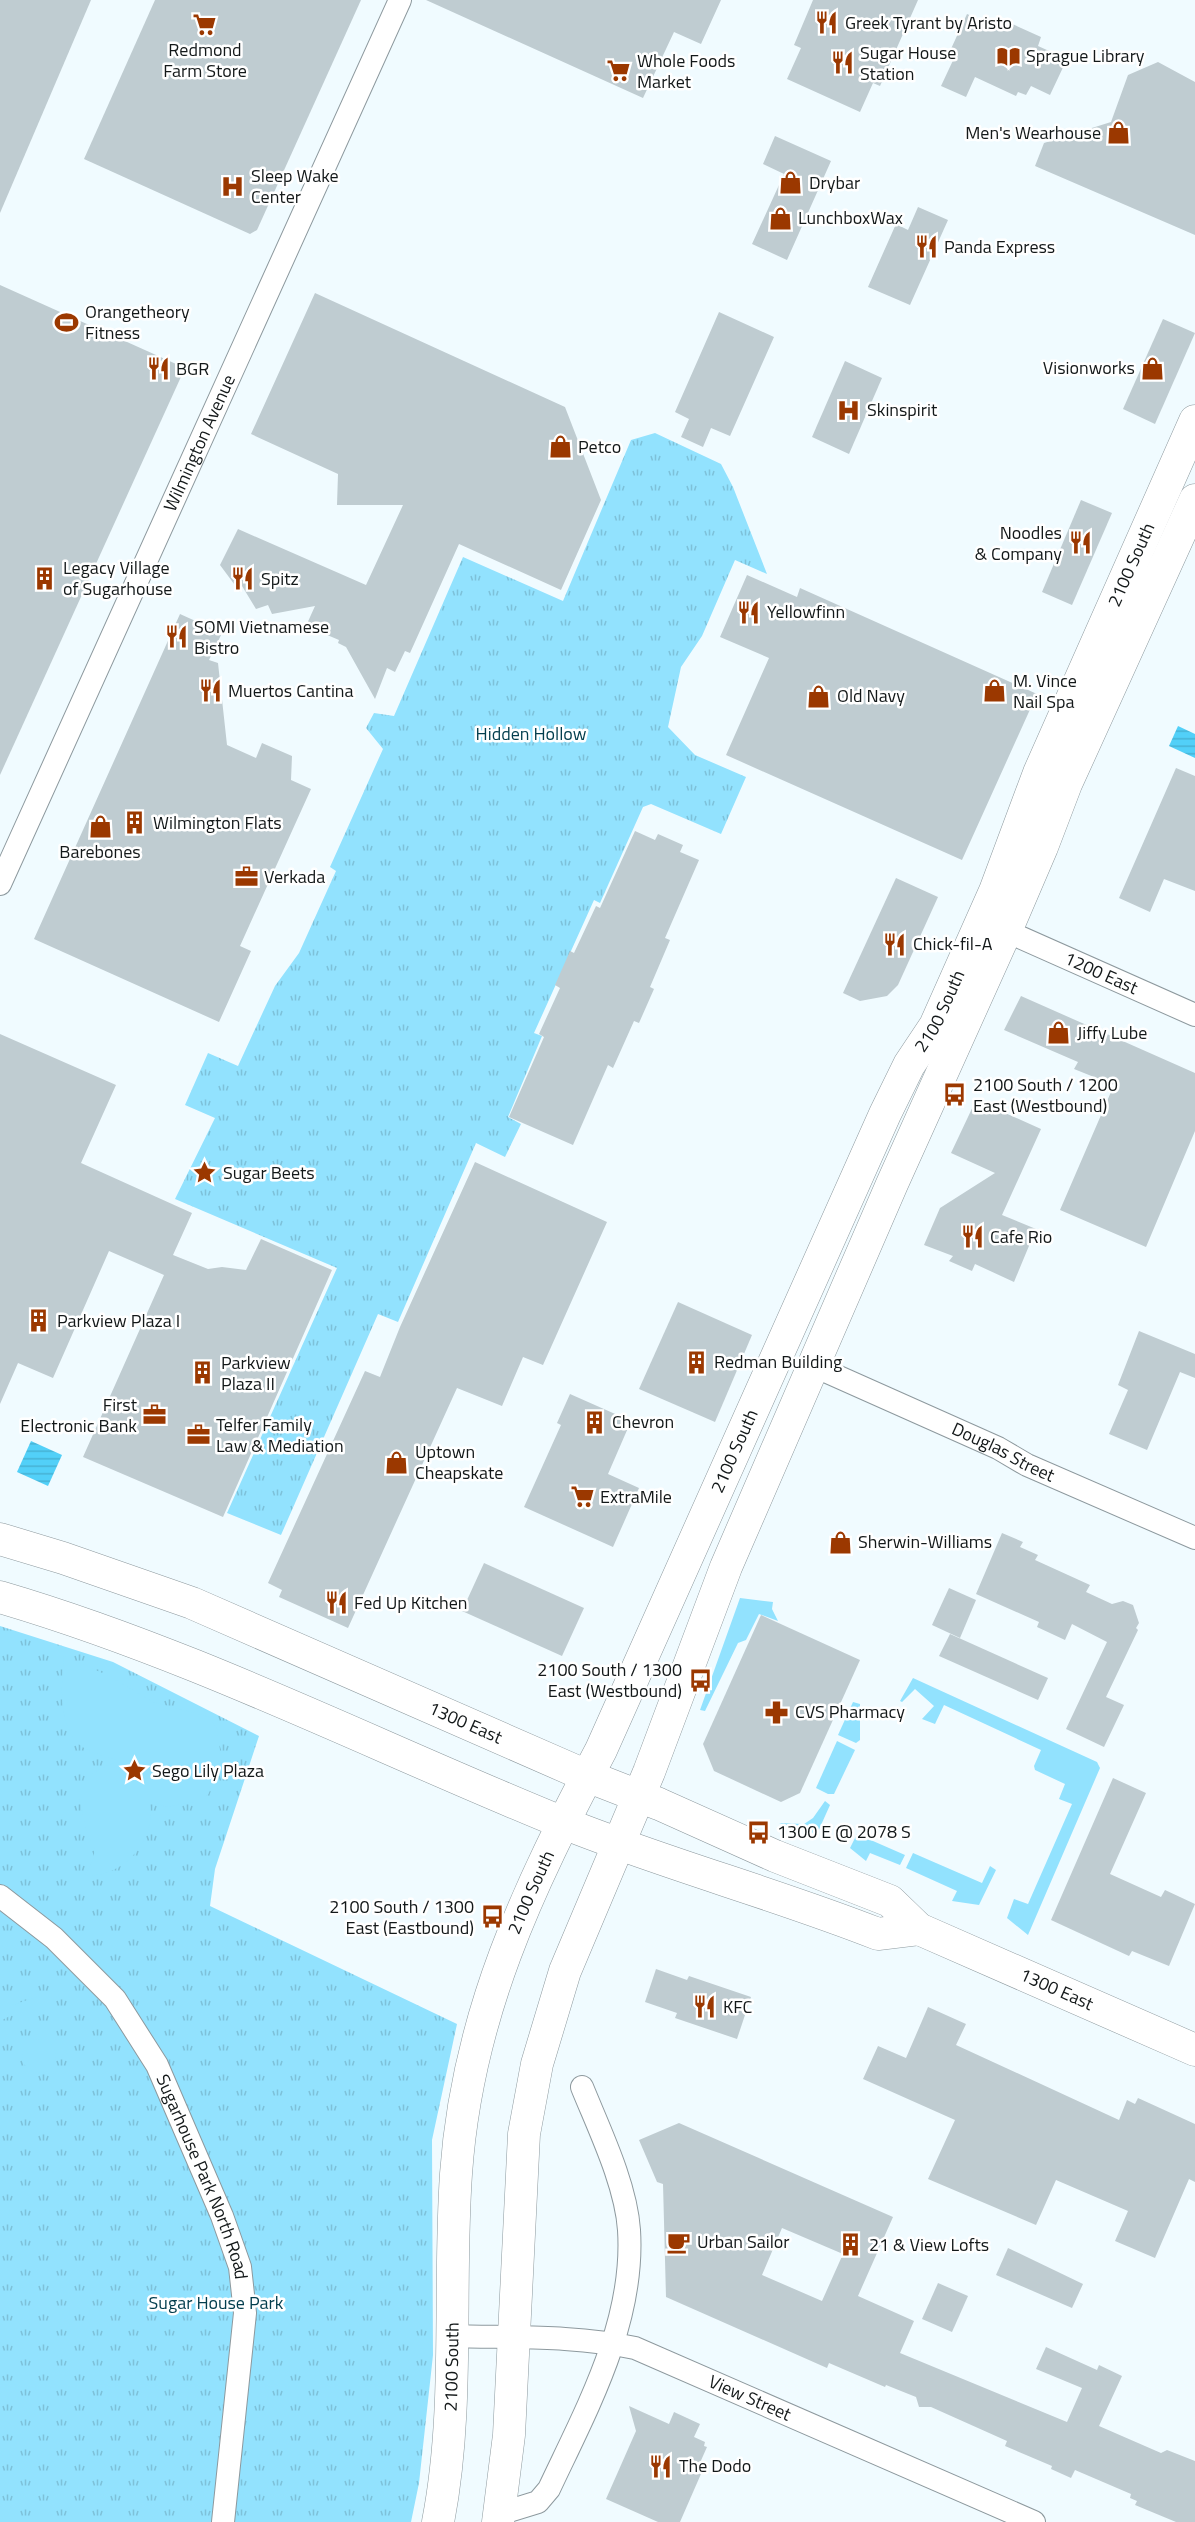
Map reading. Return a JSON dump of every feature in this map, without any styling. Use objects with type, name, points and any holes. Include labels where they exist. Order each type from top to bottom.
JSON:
[{"type":"main road","name":"2100 South","points":[[438,2522],[448,2434],[451,2267],[456,2172],[472,2059],[484,2011],[507,1948],[548,1852],[602,1750],[885,1114],[909,1065],[935,1026],[994,891],[1040,773],[1195,422]]},
{"type":"main road","name":"2100 South","points":[[499,2518],[509,2435],[522,2156],[531,2087],[561,1982],[638,1796],[726,1567],[1006,931],[1066,784],[1193,508]]},
{"type":"main road","points":[[1066,784],[1062,772],[1063,760],[1098,679],[1097,667],[1089,662]]},
{"type":"main road","points":[[814,1366],[805,1353],[806,1340],[883,1161],[889,1135],[888,1120],[885,1114]]},
{"type":"main road","name":"1300 East","points":[[0,1539],[63,1558],[192,1603],[587,1776],[775,1856],[890,1901],[919,1929],[1195,2050]]},
{"type":"main road","points":[[0,1597],[129,1639],[218,1673],[564,1823],[619,1843],[878,1934],[919,1929]]},
{"type":"street","name":"Wilmington Avenue","points":[[0,884],[400,0]]},
{"type":"street","name":"1200 East","points":[[1006,931],[1195,1015]]},
{"type":"street","name":"Douglas Street","points":[[814,1366],[998,1448],[1027,1465],[1195,1538]]},
{"type":"street","name":"Sugarhouse Park North Road","points":[[0,1896],[54,1938],[115,1999],[157,2065],[222,2216],[240,2267],[245,2313],[223,2522]]},
{"type":"street","name":"2100 South","points":[[499,2518],[538,2502],[549,2489],[602,2373],[622,2315],[628,2286],[629,2229],[619,2181],[582,2087]]},
{"type":"street","name":"View Street","points":[[450,2336],[552,2338],[612,2343],[635,2348],[1034,2522]]},
{"type":"green space","name":"Hidden Hollow","points":[[655,433],[721,464],[733,487],[767,574],[735,560],[702,636],[681,667],[668,727],[695,755],[746,777],[721,834],[651,804],[643,807],[600,903],[594,900],[534,1033],[542,1036],[508,1117],[521,1124],[505,1157],[476,1143],[398,1322],[378,1314],[281,1535],[227,1513],[337,1268],[175,1199],[215,1118],[185,1105],[208,1053],[238,1066],[275,986],[299,953],[336,871],[330,867],[383,749],[366,728],[374,713],[394,716],[463,557],[563,601],[631,440]]},
{"type":"green space","points":[[740,1598],[773,1602],[772,1609],[778,1621],[759,1614],[746,1640],[738,1643],[705,1711],[700,1710]]},
{"type":"green space","name":"Sugar House Park","points":[[0,1626],[113,1662],[259,1736],[215,1869],[210,1906],[457,2024],[432,2140],[433,2355],[419,2483],[411,2522],[0,2522]]},
{"type":"green space","points":[[64,1656],[109,1676],[153,1702],[209,1717],[217,1729],[220,1750],[217,1775],[208,1795],[194,1802],[166,1807],[149,1800],[151,1814],[149,1828],[135,1853],[113,1870],[99,1874],[85,1875],[93,1860],[95,1847],[88,1834],[77,1793],[90,1776],[119,1761],[89,1751],[73,1737],[64,1716],[62,1679]]},
{"type":"green space","points":[[913,1678],[1097,1762],[1100,1768],[1028,1935],[1007,1918],[1014,1899],[1028,1904],[1072,1804],[1059,1799],[1065,1784],[1035,1770],[1034,1766],[1041,1750],[944,1705],[935,1724],[922,1719],[934,1706],[915,1689],[902,1702],[900,1701]]},
{"type":"green space","points":[[853,1702],[860,1704],[860,1740],[856,1743],[838,1735]]},
{"type":"green space","points":[[837,1741],[855,1750],[834,1794],[828,1794],[816,1788]]},
{"type":"green space","points":[[825,1801],[830,1805],[817,1834],[779,1823],[804,1824],[813,1818]]},
{"type":"green space","points":[[857,1834],[905,1855],[900,1865],[870,1853],[866,1861],[850,1848]]},
{"type":"green space","points":[[913,1853],[982,1883],[990,1866],[996,1870],[979,1905],[952,1901],[957,1891],[906,1868]]},
{"type":"green space","points":[[36,1997],[32,2005],[0,2021],[0,2016],[13,2005]]},
{"type":"green space","points":[[39,2039],[51,2044],[56,2056],[51,2068],[39,2073],[27,2068],[22,2056],[27,2044]]},
{"type":"shaded area","points":[[1178,726],[1195,734],[1195,758],[1169,746]]},
{"type":"shaded area","points":[[31,1441],[62,1455],[48,1486],[17,1472]]},
{"type":"building","points":[[0,0],[91,0],[0,213]]},
{"type":"building","points":[[155,0],[361,0],[257,230],[250,234],[84,159]]},
{"type":"building","name":"Whole Foods Market","points":[[426,0],[721,0],[701,44],[674,32],[643,98]]},
{"type":"building","name":"Sugar House Station","points":[[813,0],[918,0],[880,86],[873,83],[860,112],[787,79],[801,48],[794,45]]},
{"type":"building","name":"Sprague Library","points":[[967,14],[1004,30],[1008,22],[1041,37],[1038,46],[1067,59],[1050,95],[1031,86],[1026,95],[1018,92],[1016,96],[975,77],[966,97],[941,86],[956,54],[950,51]]},
{"type":"building","name":"Men's Wearhouse","points":[[1158,62],[1195,82],[1195,235],[1035,166],[1044,143],[1111,122],[1128,75]]},
{"type":"building","points":[[775,136],[831,161],[787,260],[752,244],[784,174],[763,164]]},
{"type":"building","points":[[918,207],[948,220],[910,305],[868,287],[896,224],[908,230]]},
{"type":"building","name":"Legacy Village of Sugarhouse","points":[[0,285],[185,368],[0,775]]},
{"type":"building","points":[[315,293],[565,407],[601,500],[561,590],[459,544],[410,653],[405,651],[395,672],[387,668],[375,699],[346,647],[338,643],[339,640],[306,626],[315,606],[272,614],[268,605],[256,609],[242,586],[240,592],[220,565],[238,529],[366,585],[403,505],[337,505],[338,474],[251,434]]},
{"type":"building","points":[[719,312],[774,337],[730,436],[711,428],[703,447],[681,437],[689,419],[675,412]]},
{"type":"building","points":[[1163,319],[1195,333],[1155,424],[1123,409]]},
{"type":"building","points":[[845,361],[882,378],[849,454],[812,437]]},
{"type":"building","points":[[1081,500],[1112,513],[1072,605],[1042,592]]},
{"type":"building","points":[[747,575],[797,597],[800,588],[1037,694],[962,860],[726,755],[769,658],[720,637]]},
{"type":"building","name":"Wilmington Flats","points":[[180,614],[222,633],[209,660],[218,663],[227,745],[256,758],[262,743],[292,756],[291,780],[311,789],[240,946],[251,951],[219,1022],[34,939]]},
{"type":"building","points":[[1176,768],[1195,776],[1195,891],[1164,879],[1150,912],[1119,898]]},
{"type":"building","points":[[635,831],[655,840],[658,834],[683,845],[680,852],[699,860],[665,938],[670,940],[650,987],[654,989],[639,1023],[634,1021],[613,1068],[608,1065],[573,1145],[509,1117],[544,1037],[539,1034],[560,988],[555,985],[570,951],[574,953],[596,906],[600,908]]},
{"type":"building","points":[[896,878],[938,897],[898,985],[887,996],[860,1001],[843,993]]},
{"type":"building","points":[[1021,996],[1195,1073],[1195,1131],[1146,1247],[1060,1210],[1114,1085],[1074,1069],[1078,1062],[1004,1030]]},
{"type":"building","points":[[0,1034],[116,1085],[81,1163],[192,1213],[173,1255],[208,1269],[222,1267],[246,1270],[261,1239],[332,1270],[223,1517],[83,1457],[164,1275],[109,1251],[53,1378],[18,1363],[0,1404]]},
{"type":"building","points":[[976,1100],[1041,1129],[1002,1215],[1036,1229],[1014,1282],[975,1264],[972,1271],[949,1261],[953,1256],[924,1245],[940,1208],[995,1173],[951,1153]]},
{"type":"building","points":[[475,1162],[607,1222],[543,1365],[523,1357],[502,1406],[457,1388],[348,1628],[279,1597],[282,1590],[268,1583],[365,1371],[380,1377],[400,1327]]},
{"type":"building","name":"Redman Building","points":[[678,1302],[752,1335],[715,1422],[639,1389]]},
{"type":"building","points":[[1139,1331],[1195,1354],[1195,1378],[1180,1372],[1147,1450],[1109,1434],[1128,1390],[1118,1385]]},
{"type":"building","name":"ExtraMile","points":[[570,1394],[631,1421],[608,1474],[639,1488],[613,1547],[524,1507],[561,1425],[557,1423]]},
{"type":"building","points":[[1002,1533],[1023,1542],[1020,1547],[1038,1555],[1035,1560],[1090,1585],[1086,1592],[1112,1604],[1123,1601],[1133,1605],[1139,1623],[1136,1628],[1138,1630],[1106,1697],[1124,1705],[1104,1747],[1066,1729],[1107,1642],[1072,1624],[1065,1640],[1037,1627],[1039,1622],[976,1594]]},
{"type":"building","points":[[484,1563],[584,1608],[562,1656],[462,1611]]},
{"type":"building","points":[[949,1588],[976,1600],[960,1638],[932,1625]]},
{"type":"building","name":"CVS Pharmacy","points":[[761,1615],[860,1660],[800,1793],[781,1802],[714,1771],[703,1744]]},
{"type":"building","points":[[950,1634],[1048,1678],[1038,1700],[939,1656]]},
{"type":"building","points":[[1113,1778],[1146,1793],[1110,1874],[1161,1897],[1165,1890],[1195,1904],[1169,1966],[1132,1951],[1129,1956],[1051,1920]]},
{"type":"building","name":"KFC","points":[[656,1969],[687,1980],[689,1976],[751,1997],[737,2039],[675,2018],[677,2013],[645,2002]]},
{"type":"building","points":[[928,2007],[966,2024],[956,2045],[1119,2120],[1127,2100],[1135,2104],[1138,2098],[1195,2124],[1195,2182],[1189,2179],[1155,2258],[1115,2241],[1128,2211],[1056,2180],[1036,2225],[928,2179],[955,2120],[863,2079],[878,2046],[906,2058]]},
{"type":"building","points":[[679,2123],[893,2217],[858,2296],[914,2321],[900,2353],[1067,2422],[1082,2388],[1036,2369],[1046,2347],[1097,2370],[1099,2365],[1122,2376],[1099,2426],[1161,2453],[1167,2450],[1195,2461],[1195,2522],[1176,2522],[1135,2505],[1137,2501],[1130,2498],[1131,2494],[1075,2470],[1071,2478],[1051,2469],[1052,2466],[1005,2446],[1007,2441],[931,2407],[919,2407],[916,2397],[886,2385],[885,2387],[829,2363],[827,2368],[666,2297],[663,2184],[657,2182],[639,2140]],"holes":[[[782,2228],[843,2254],[822,2301],[762,2275]]]},
{"type":"building","points":[[1008,2248],[1083,2284],[1072,2308],[996,2275]]},
{"type":"building","points":[[938,2283],[968,2296],[952,2332],[922,2319]]},
{"type":"building","name":"The Dodo","points":[[629,2406],[669,2424],[674,2412],[700,2424],[694,2437],[705,2442],[704,2446],[707,2447],[699,2465],[704,2467],[680,2522],[658,2522],[606,2499],[636,2431]]},
{"type":"place","name":"Greek Tyrant by Aristo","points":[[827,23]]},
{"type":"place","name":"Redmond Farm Store","points":[[205,24]]},
{"type":"place","name":"Sprague Library","points":[[1008,56]]},
{"type":"place","name":"Sugar House Station","points":[[842,63]]},
{"type":"place","name":"Whole Foods Market","points":[[619,71]]},
{"type":"place","name":"Men's Wearhouse","points":[[1119,133]]},
{"type":"place","name":"Drybar","points":[[791,183]]},
{"type":"place","name":"Sleep Wake Center","points":[[233,186]]},
{"type":"place","name":"LunchboxWax","points":[[780,218]]},
{"type":"place","name":"Panda Express","points":[[926,247]]},
{"type":"place","name":"Orangetheory Fitness","points":[[67,322]]},
{"type":"place","name":"Visionworks","points":[[1153,368]]},
{"type":"place","name":"BGR","points":[[158,369]]},
{"type":"place","name":"Skinspirit","points":[[849,410]]},
{"type":"place","name":"Petco","points":[[560,447]]},
{"type":"place","name":"Noodles & Company","points":[[1080,543]]},
{"type":"place","name":"Legacy Village of Sugarhouse","points":[[45,578]]},
{"type":"place","name":"Spitz","points":[[243,579]]},
{"type":"place","name":"Yellowfinn","points":[[749,612]]},
{"type":"place","name":"SOMI Vietnamese Bistro","points":[[176,637]]},
{"type":"place","name":"Muertos Cantina","points":[[210,691]]},
{"type":"place","name":"M. Vince Nail Spa","points":[[995,691]]},
{"type":"place","name":"Old Navy","points":[[819,696]]},
{"type":"place","name":"Wilmington Flats","points":[[135,823]]},
{"type":"place","name":"Barebones","points":[[100,826]]},
{"type":"place","name":"Verkada","points":[[246,877]]},
{"type":"place","name":"Chick-fil-A","points":[[895,944]]},
{"type":"place","name":"Jiffy Lube","points":[[1059,1033]]},
{"type":"place","name":"2100 South / 1200 East (Westbound)","points":[[955,1095]]},
{"type":"place","name":"Sugar Beets","points":[[205,1173]]},
{"type":"place","name":"Cafe Rio","points":[[972,1237]]},
{"type":"place","name":"Parkview Plaza I","points":[[39,1321]]},
{"type":"place","name":"Redman Building","points":[[696,1362]]},
{"type":"place","name":"Parkview Plaza II","points":[[203,1373]]},
{"type":"place","name":"First Electronic Bank","points":[[155,1415]]},
{"type":"place","name":"Chevron","points":[[594,1422]]},
{"type":"place","name":"Telfer Family Law & Mediation","points":[[198,1435]]},
{"type":"place","name":"Uptown Cheapskate","points":[[397,1462]]},
{"type":"place","name":"ExtraMile","points":[[582,1497]]},
{"type":"place","name":"Sherwin-Williams","points":[[840,1542]]},
{"type":"place","name":"Fed Up Kitchen","points":[[336,1603]]},
{"type":"place","name":"2100 South / 1300 East (Westbound)","points":[[700,1680]]},
{"type":"place","name":"CVS Pharmacy","points":[[777,1712]]},
{"type":"place","name":"Sego Lily Plaza","points":[[134,1771]]},
{"type":"place","name":"1300 E @ 2078 S","points":[[759,1832]]},
{"type":"place","name":"2100 South / 1300 East (Eastbound)","points":[[492,1917]]},
{"type":"place","name":"KFC","points":[[705,2007]]},
{"type":"place","name":"Urban Sailor","points":[[679,2242]]},
{"type":"place","name":"21 & View Lofts","points":[[851,2245]]},
{"type":"place","name":"The Dodo","points":[[661,2466]]}]
